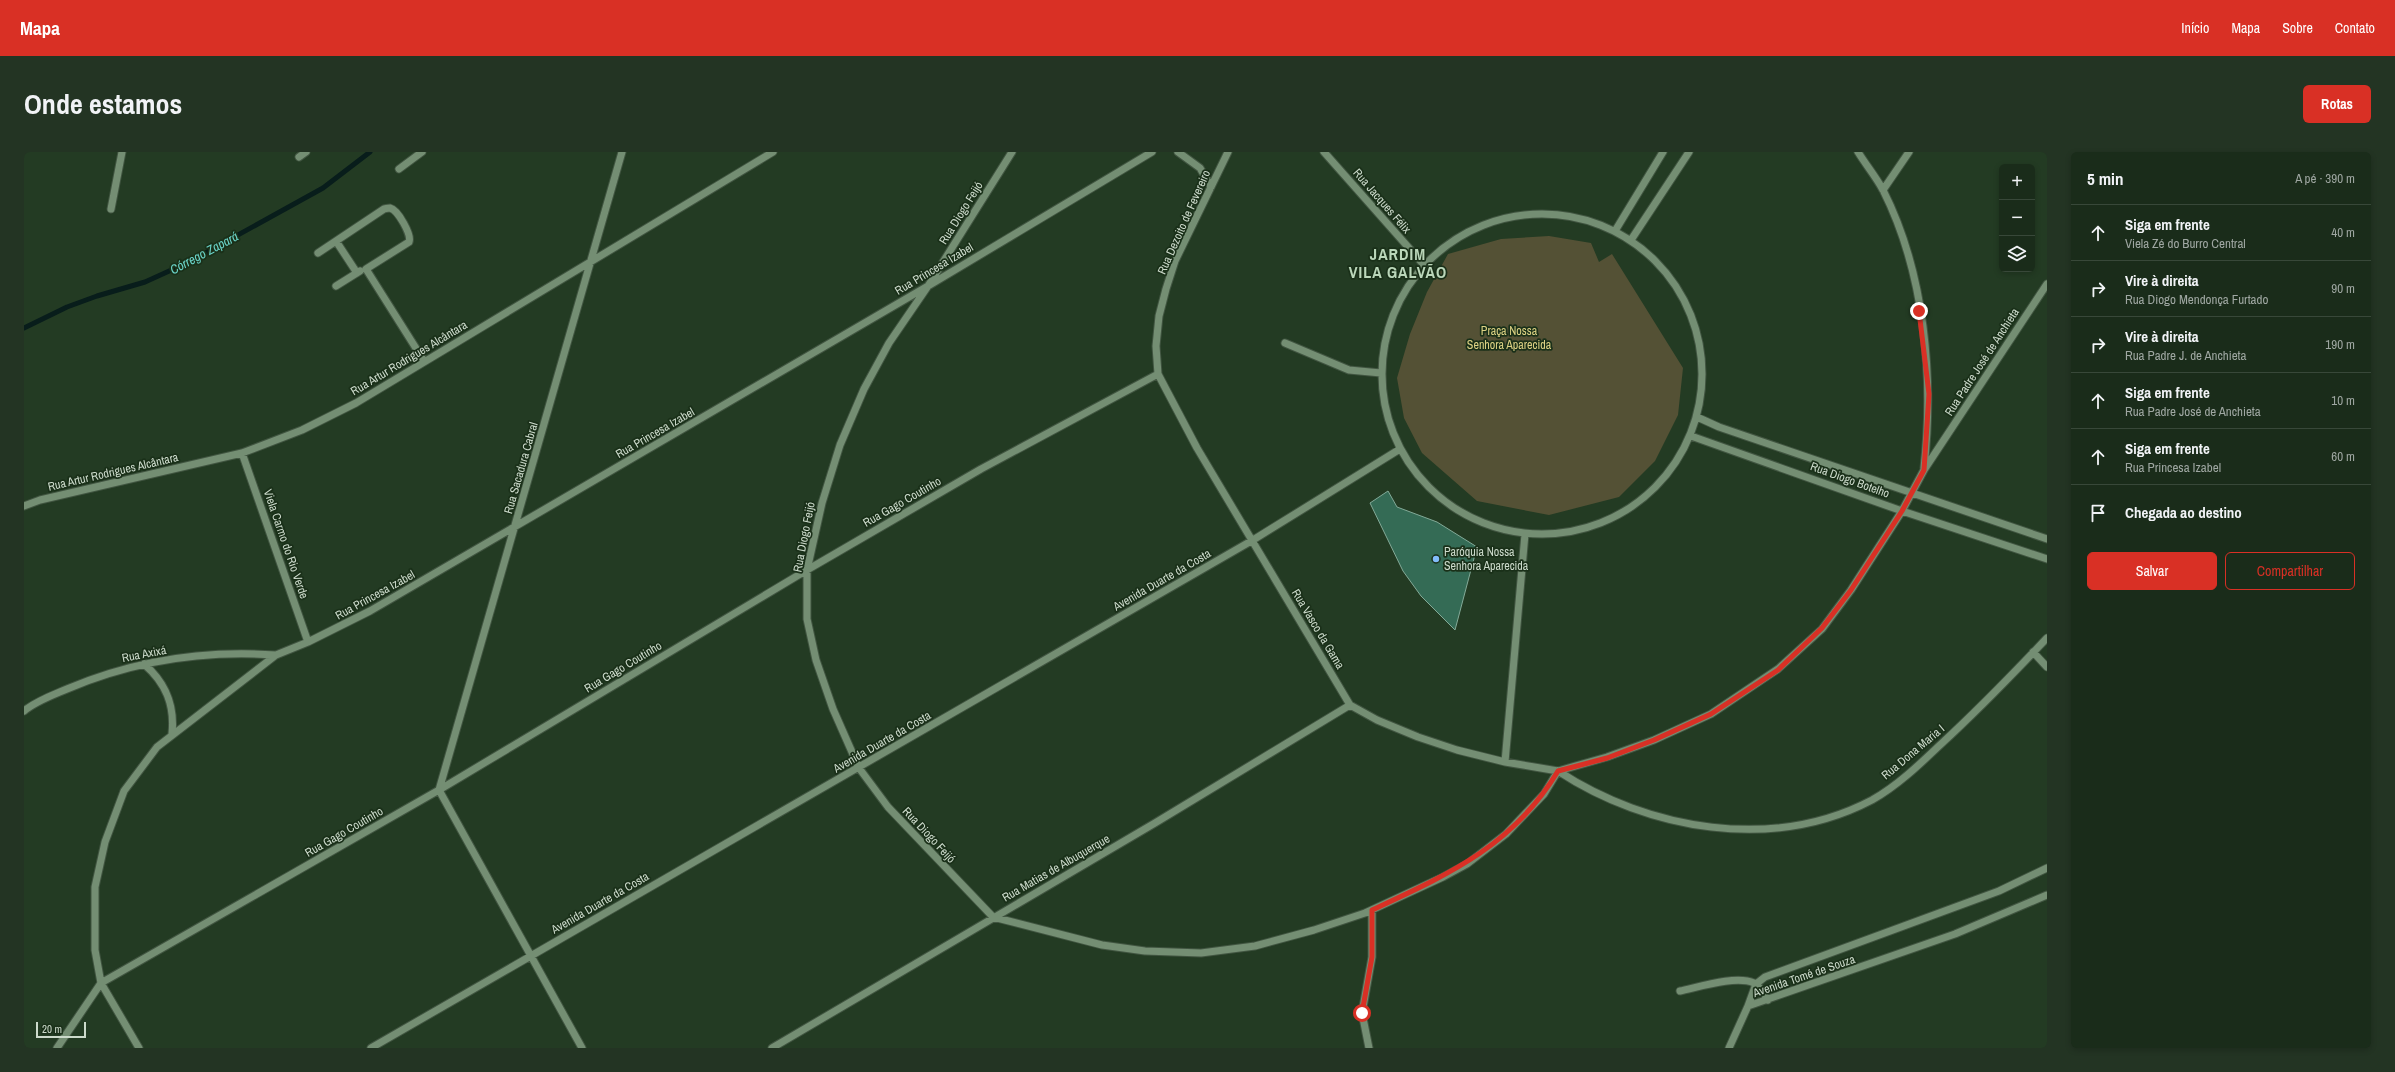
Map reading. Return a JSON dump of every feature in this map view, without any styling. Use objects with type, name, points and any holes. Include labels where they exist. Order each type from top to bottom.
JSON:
[{"type":"street","points":[[111,209],[122,152]]},
{"type":"street","points":[[299,157],[306,152]]},
{"type":"street","points":[[399,169],[422,152]]},
{"type":"street","name":"Rua Sacadura Cabral","points":[[439,790],[592,261],[622,152]]},
{"type":"street","name":"Rua Artur Rodrigues Alcântara","points":[[24,506],[40,500],[242,453],[302,430],[356,403],[773,152]]},
{"type":"street","name":"Rua Diogo Feijó","points":[[993,917],[888,807],[859,768],[833,709],[816,660],[808,619],[806,570],[824,496],[840,445],[858,403],[889,343],[928,286],[1012,152]]},
{"type":"street","name":"Rua Princesa Izabel","points":[[101,983],[95,950],[93,917],[95,887],[104,842],[124,791],[143,764],[172,734],[276,654],[308,642],[370,612],[928,286],[1152,152]]},
{"type":"street","points":[[1178,152],[1200,168],[1211,187]]},
{"type":"street","name":"Rua Dezoito de Fevereiro","points":[[1158,374],[1156,346],[1159,316],[1166,289],[1175,261],[1228,152]]},
{"type":"street","name":"Rua Jacques Félix","points":[[1324,152],[1424,265]]},
{"type":"street","points":[[1615,231],[1663,152]]},
{"type":"street","points":[[1631,240],[1689,152]]},
{"type":"street","points":[[1858,152],[1883,190],[1904,242],[1913,273],[1929,394],[1924,470]]},
{"type":"street","points":[[1883,190],[1909,152]]},
{"type":"street","points":[[318,253],[384,209],[390,208],[395,211],[410,234],[409,242],[336,286]]},
{"type":"street","points":[[1534,213],[1568,216],[1615,231],[1631,240],[1662,267],[1684,300],[1699,338],[1703,378],[1698,417],[1691,436],[1664,480],[1625,513],[1577,532],[1525,534],[1475,520],[1432,491],[1400,449],[1384,403],[1381,373],[1383,353],[1396,306],[1424,265],[1455,238],[1493,220],[1534,213]]},
{"type":"street","points":[[336,241],[357,273]]},
{"type":"street","points":[[366,268],[424,361]]},
{"type":"street","name":"Rua Padre José de Anchieta","points":[[1558,771],[1607,758],[1654,740],[1711,714],[1762,681],[1822,628],[1851,590],[1902,511],[1924,470],[2047,284]]},
{"type":"street","points":[[1285,343],[1349,370],[1381,373]]},
{"type":"street","name":"Rua Vasco da Gama","points":[[1158,374],[1197,448],[1350,705]]},
{"type":"street","name":"Rua Gago Coutinho","points":[[101,983],[439,790],[806,570],[982,469],[1158,374]]},
{"type":"street","name":"Rua Diogo Botelho","points":[[1698,417],[2047,539]]},
{"type":"street","name":"Rua Diogo Botelho","points":[[1691,436],[1902,511],[2047,559]]},
{"type":"street","name":"Avenida Duarte da Costa","points":[[371,1048],[1253,540],[1400,449]]},
{"type":"street","name":"Viela Carmo do Rio Verde","points":[[242,453],[308,642]]},
{"type":"street","points":[[1505,762],[1525,534]]},
{"type":"street","name":"Rua Dona Maria I","points":[[1558,771],[1583,787],[1607,799],[1662,818],[1730,829],[1768,829],[1806,824],[1840,814],[1873,799],[1909,774],[1983,705],[2047,638]]},
{"type":"street","name":"Rua Axixá","points":[[24,711],[101,674],[144,664],[189,656],[244,652],[276,654]]},
{"type":"street","points":[[2033,652],[2047,666]]},
{"type":"street","points":[[144,664],[166,689],[174,719],[172,734]]},
{"type":"street","points":[[993,917],[1102,946],[1145,951],[1202,953],[1255,946],[1314,930],[1372,910],[1443,877],[1486,851],[1527,814],[1544,794],[1558,771],[1505,762],[1457,750],[1418,737],[1350,705]]},
{"type":"street","name":"Rua Matias de Albuquerque","points":[[772,1048],[993,917],[1156,823],[1350,705]]},
{"type":"street","points":[[439,790],[582,1048]]},
{"type":"street","name":"Avenida Tomé de Souza","points":[[1748,1006],[1756,984],[1765,977],[1999,891],[2047,868]]},
{"type":"street","name":"Avenida Tomé de Souza","points":[[1748,1006],[1955,934],[2047,895]]},
{"type":"street","points":[[1369,1048],[1362,1013],[1372,957],[1372,910]]},
{"type":"street","points":[[1680,991],[1735,981],[1756,984],[1768,1000]]},
{"type":"street","points":[[57,1048],[101,983],[139,1048]]},
{"type":"street","points":[[1729,1048],[1748,1006]]},
{"type":"green space","name":"Praça Nossa Senhora Aparecida","points":[[1549,236],[1591,243],[1599,262],[1612,254],[1683,368],[1678,415],[1655,461],[1619,497],[1549,515],[1477,501],[1422,453],[1404,418],[1397,378],[1410,334],[1427,292],[1448,254],[1501,239]]},
{"type":"building","name":"Paróquia Nossa Senhora Aparecida","points":[[1388,491],[1397,507],[1437,522],[1477,547],[1455,630],[1421,596],[1403,571],[1370,503]]},
{"type":"waterway","name":"Córrego Zapará","points":[[24,328],[67,307],[97,296],[145,282],[189,262],[323,188],[370,152]]},
{"type":"place","name":"Paróquia Nossa Senhora Aparecida","points":[[1436,559]]},
{"type":"district","name":"JARDIM VILA GALVÃO","points":[[1398,263]]},
{"type":"route","points":[[1362,1013],[1372,957],[1372,910],[1443,877],[1467,864],[1486,851],[1527,814],[1544,794],[1558,771],[1607,758],[1654,740],[1711,714],[1778,670],[1822,628],[1851,590],[1902,511],[1924,470],[1928,433],[1929,394],[1926,358],[1919,311]]}]
